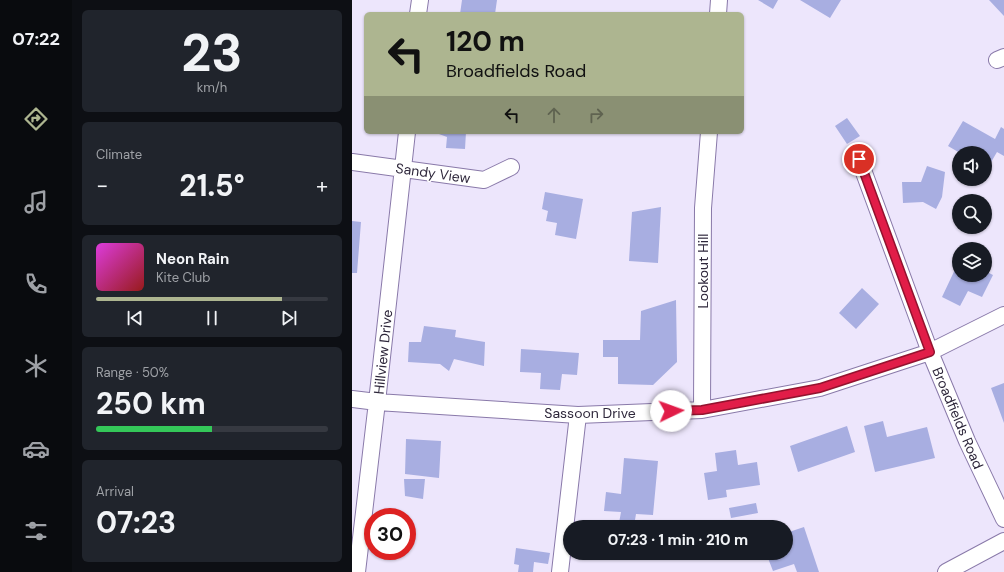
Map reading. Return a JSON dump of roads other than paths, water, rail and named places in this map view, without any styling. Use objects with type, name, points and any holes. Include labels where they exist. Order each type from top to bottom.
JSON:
[{"type":"street","points":[[418,12],[420,0]]},
{"type":"street","points":[[718,12],[719,0]]},
{"type":"street","name":"Hillview Drive","points":[[356,572],[377,402],[407,134]]},
{"type":"street","name":"Lookout Hill","points":[[702,410],[703,208],[709,134]]},
{"type":"street","name":"Broadfields Road","points":[[859,159],[930,352],[966,441],[1004,519]]},
{"type":"street","name":"Sandy View","points":[[352,162],[484,180],[511,167]]},
{"type":"street","name":"Sassoon Drive","points":[[352,399],[377,402],[578,415],[702,410],[820,388],[930,352],[1004,315]]},
{"type":"street","points":[[560,572],[578,415]]},
{"type":"street","points":[[946,572],[1004,541]]}]
